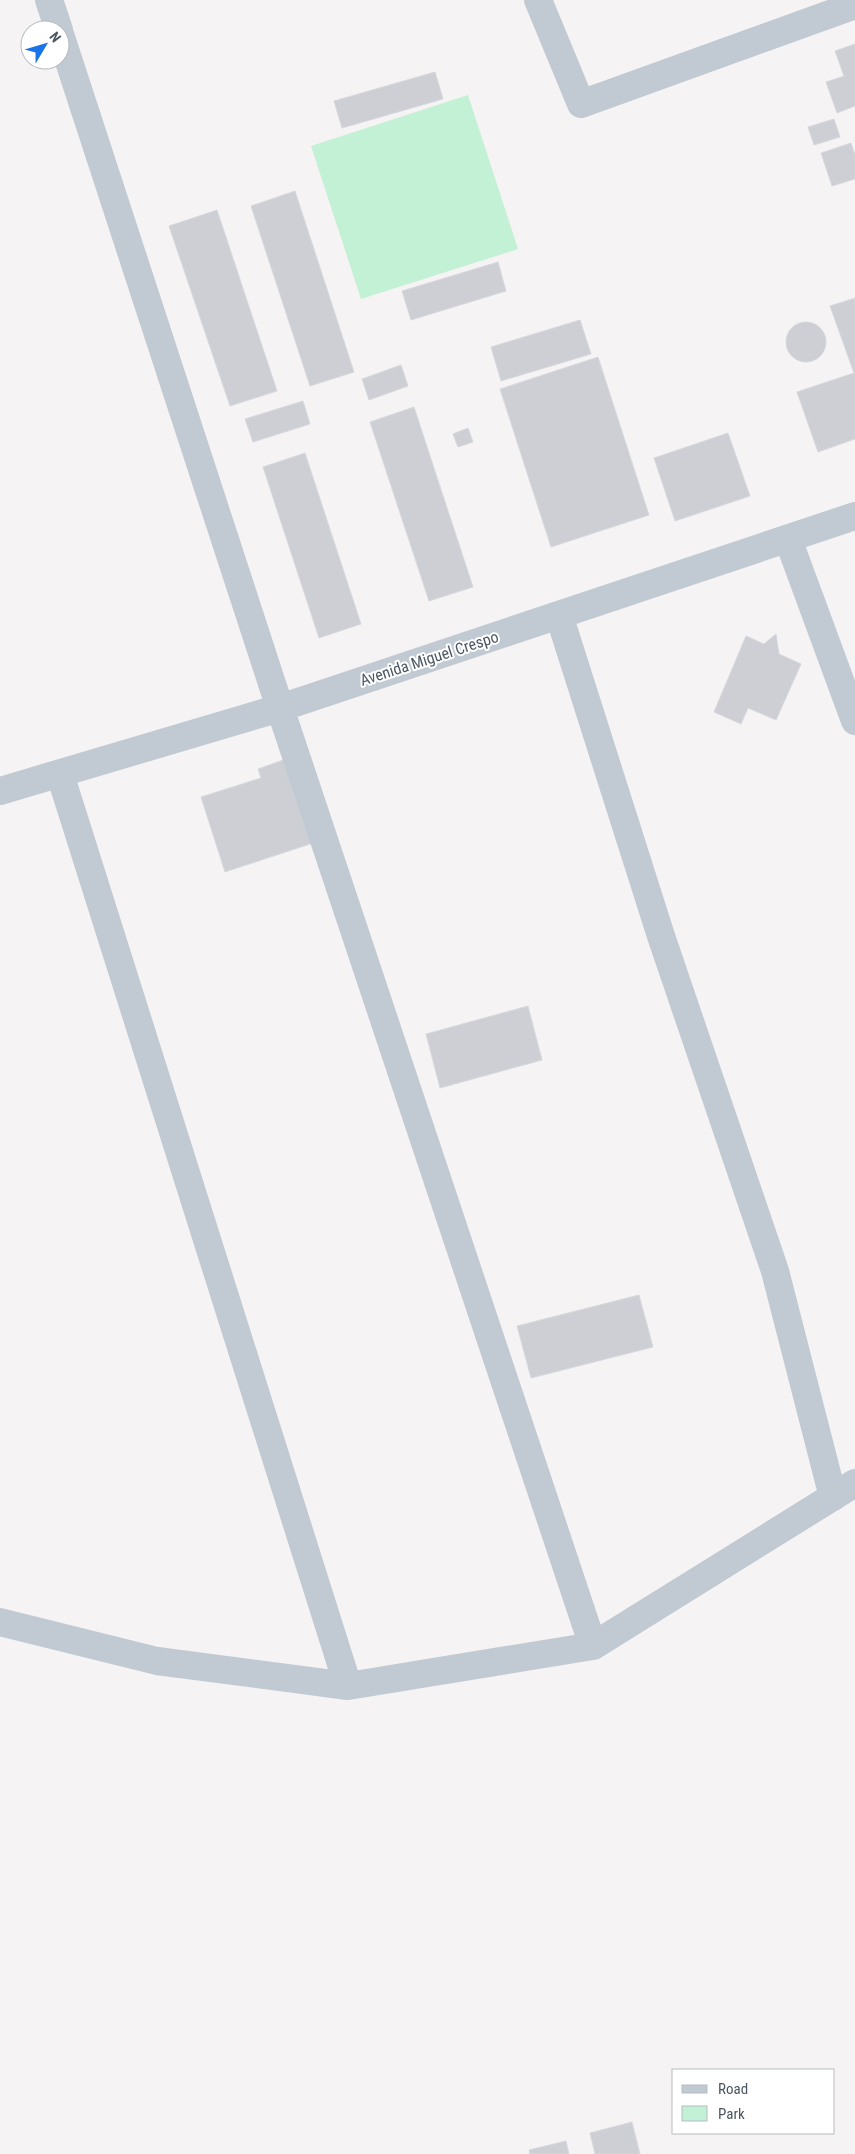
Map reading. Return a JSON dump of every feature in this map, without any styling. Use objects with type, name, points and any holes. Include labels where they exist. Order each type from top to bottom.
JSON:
[{"type":"street","points":[[49,0],[56,20]]},
{"type":"street","points":[[538,0],[581,104],[855,5]]},
{"type":"street","points":[[70,65],[280,708],[593,1646]]},
{"type":"street","name":"Avenida Miguel Crespo","points":[[0,791],[280,708],[855,516]]},
{"type":"street","points":[[788,539],[855,721]]},
{"type":"street","points":[[0,1622],[157,1661],[348,1686],[593,1646],[844,1490],[775,1271],[661,936],[559,615]]},
{"type":"street","points":[[60,774],[348,1686]]},
{"type":"green space","points":[[468,95],[518,249],[361,299],[311,146]]},
{"type":"building","points":[[855,44],[855,106],[837,113],[826,82],[844,76],[835,51]]},
{"type":"building","points":[[435,72],[443,99],[342,128],[334,101]]},
{"type":"building","points":[[834,119],[840,137],[814,145],[808,127]]},
{"type":"building","points":[[851,143],[855,155],[855,179],[832,186],[821,153]]},
{"type":"building","points":[[295,191],[354,372],[310,386],[251,206]]},
{"type":"building","points":[[217,210],[277,391],[230,406],[169,226]]},
{"type":"building","points":[[498,262],[506,291],[411,320],[402,291]]},
{"type":"building","points":[[855,298],[855,439],[818,452],[797,392],[854,373],[830,306]]},
{"type":"building","points":[[580,320],[591,354],[501,381],[491,347]]},
{"type":"building","points":[[806,322],[820,328],[826,342],[820,356],[806,362],[792,356],[786,342],[792,328]]},
{"type":"building","points":[[598,357],[649,515],[551,547],[500,389]]},
{"type":"building","points":[[401,365],[408,386],[369,400],[362,379]]},
{"type":"building","points":[[303,401],[310,424],[253,442],[245,419]]},
{"type":"building","points":[[414,407],[473,587],[429,601],[370,422]]},
{"type":"building","points":[[468,428],[473,442],[458,447],[453,434]]},
{"type":"building","points":[[728,433],[750,496],[675,521],[654,458]]},
{"type":"building","points":[[305,453],[361,624],[319,638],[263,467]]},
{"type":"building","points":[[776,634],[779,654],[801,664],[776,720],[748,708],[741,724],[714,712],[746,636],[764,644]]},
{"type":"building","points":[[286,759],[313,843],[225,872],[201,797],[261,778],[258,769]]},
{"type":"building","points":[[528,1006],[542,1060],[440,1088],[426,1034]]},
{"type":"building","points":[[639,1295],[653,1347],[531,1378],[517,1326]]},
{"type":"building","points":[[632,2122],[640,2154],[595,2154],[590,2133]]},
{"type":"building","points":[[566,2141],[569,2154],[530,2154],[529,2150]]}]
